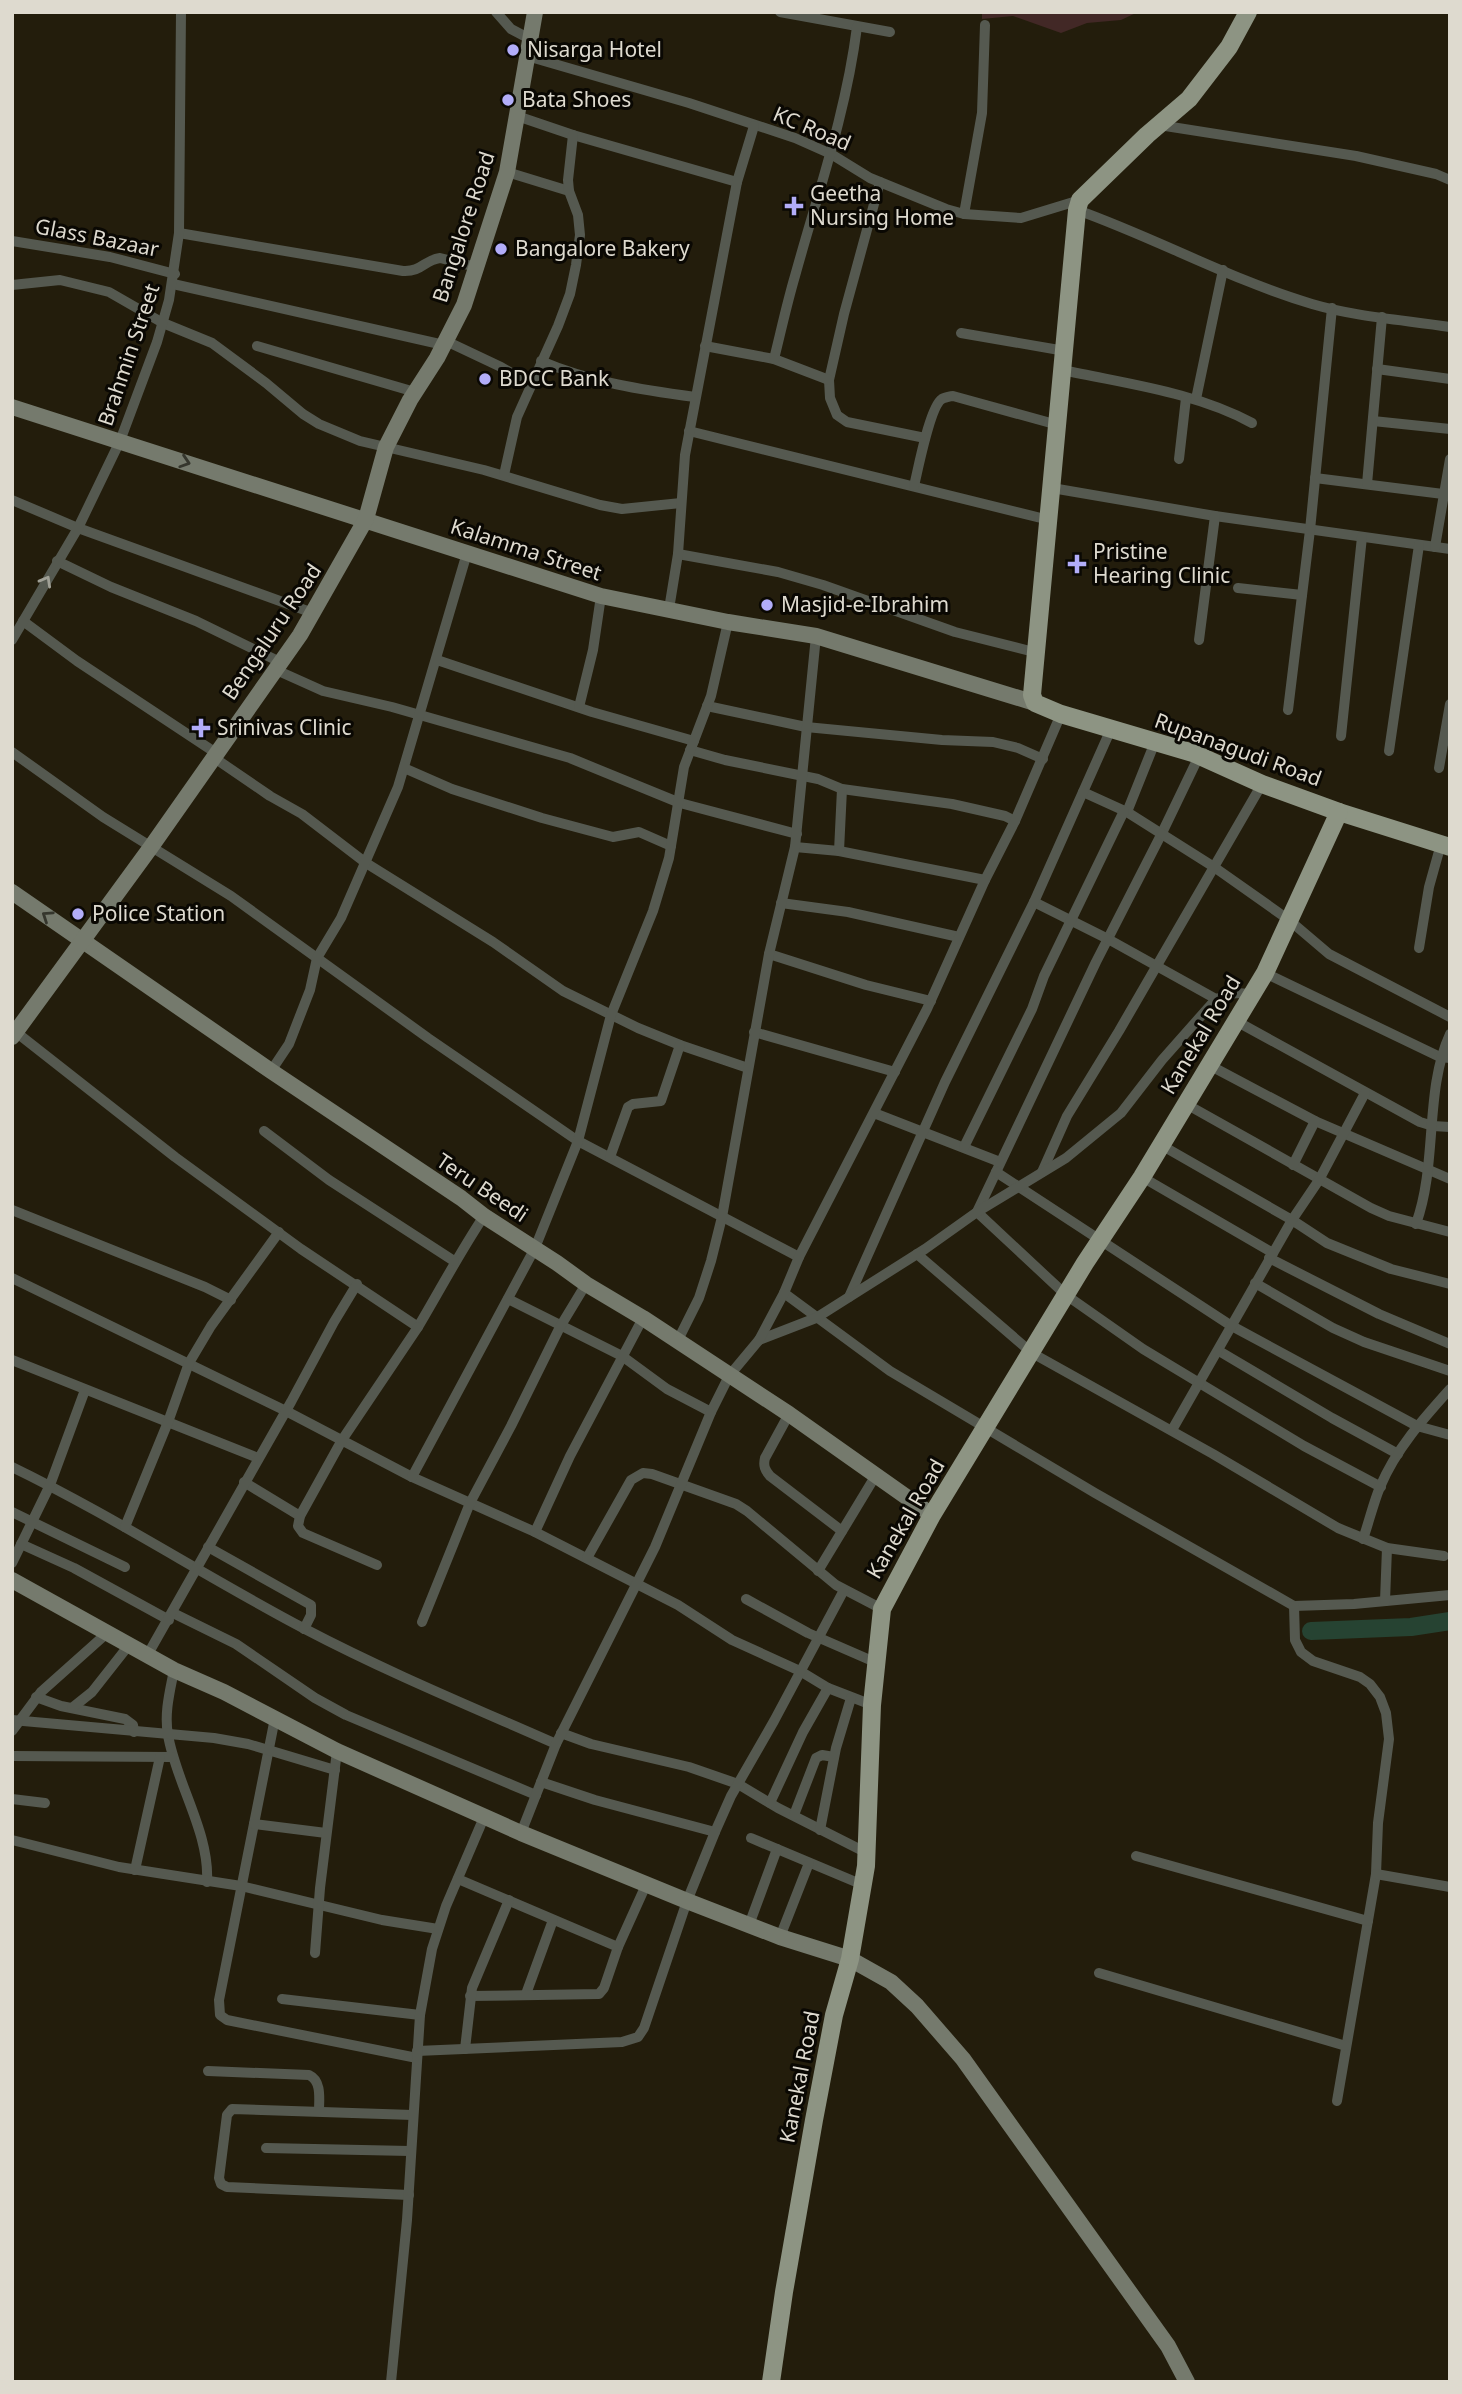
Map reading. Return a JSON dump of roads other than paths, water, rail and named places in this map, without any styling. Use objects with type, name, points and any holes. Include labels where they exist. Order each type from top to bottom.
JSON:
[{"type":"main road","points":[[1035,704],[1032,695],[1034,655],[1078,205],[1158,125],[1189,99],[1213,70],[1248,12]]},
{"type":"main road","name":"Rupanagudi Road","points":[[1035,704],[1060,715],[1199,756],[1262,784],[1446,846]]},
{"type":"main road","name":"Kanekal Road","points":[[771,2382],[783,2292],[814,2120],[834,2015],[850,1959],[863,1885],[867,1853],[872,1705],[882,1609],[932,1514],[1142,1177],[1265,973],[1339,812]]},
{"type":"street","name":"Brahmin Street","points":[[12,640],[78,528],[120,441],[163,323],[174,279],[179,233],[181,12]]},
{"type":"street","points":[[496,12],[511,29],[530,39]]},
{"type":"street","name":"Bangalore Road","points":[[366,519],[386,447],[464,305],[507,172],[535,12]]},
{"type":"street","points":[[780,12],[890,32]]},
{"type":"street","points":[[964,214],[982,113],[985,25]]},
{"type":"street","points":[[774,359],[795,275],[831,154],[853,59],[857,27]]},
{"type":"street","name":"KC Road","points":[[527,56],[795,138],[831,154],[880,182],[964,214],[1021,218],[1078,205]]},
{"type":"street","points":[[517,116],[573,135],[737,182]]},
{"type":"street","points":[[1158,125],[1356,156],[1436,174],[1450,180]]},
{"type":"street","points":[[669,609],[678,554],[689,431],[737,182],[754,126]]},
{"type":"street","points":[[504,475],[517,417],[570,294],[576,265],[580,235],[578,215],[568,180],[573,135]]},
{"type":"street","points":[[507,172],[569,191]]},
{"type":"street","points":[[880,182],[844,314],[829,380],[830,398],[837,415],[846,422],[925,438]]},
{"type":"street","points":[[1078,205],[1276,292],[1332,308],[1450,327]]},
{"type":"street","points":[[179,233],[403,271],[414,272],[433,259],[440,258],[476,267]]},
{"type":"street","name":"Glass Bazaar","points":[[12,242],[110,257],[174,279],[445,343],[530,384]]},
{"type":"street","points":[[1179,459],[1223,270]]},
{"type":"street","points":[[12,285],[60,279],[109,292],[163,323],[212,343],[303,414],[319,424],[360,440],[504,475],[600,505],[622,509],[681,503]]},
{"type":"street","points":[[1288,710],[1310,530],[1332,308]]},
{"type":"street","points":[[1367,484],[1382,317]]},
{"type":"street","points":[[961,333],[1065,351]]},
{"type":"street","points":[[257,346],[415,392]]},
{"type":"street","points":[[705,346],[774,359],[829,380]]},
{"type":"street","points":[[541,361],[625,387],[695,397]]},
{"type":"street","points":[[1377,369],[1450,379]]},
{"type":"street","points":[[1063,370],[1191,399],[1234,414],[1252,424]]},
{"type":"street","points":[[914,486],[925,438],[936,404],[942,398],[953,396],[1058,425]]},
{"type":"street","name":"Kalamma Street","points":[[12,407],[601,596],[728,622],[816,636],[1035,704]]},
{"type":"street","points":[[1373,421],[1450,429]]},
{"type":"street","points":[[689,431],[1049,520]]},
{"type":"street","points":[[1435,547],[1450,459]]},
{"type":"street","points":[[1315,478],[1443,494]]},
{"type":"street","points":[[1052,488],[1215,516],[1450,549]]},
{"type":"street","points":[[12,500],[78,528],[313,613]]},
{"type":"street","points":[[1199,640],[1215,516]]},
{"type":"street","name":"Bengaluru Road","points":[[14,1033],[151,847],[313,613],[366,519]]},
{"type":"street","points":[[1341,736],[1362,537]]},
{"type":"street","points":[[1389,751],[1419,545]]},
{"type":"street","points":[[271,1071],[289,1044],[300,1019],[317,958],[341,918],[398,787],[467,553]]},
{"type":"street","points":[[678,554],[778,572],[954,632],[1034,655]]},
{"type":"street","points":[[57,561],[111,587],[196,621],[323,691],[392,707],[570,758],[680,803],[797,834]]},
{"type":"street","points":[[1238,588],[1302,595]]},
{"type":"street","points":[[579,707],[593,650],[601,596]]},
{"type":"street","points":[[23,621],[270,796],[302,814],[366,863],[493,942],[563,991],[680,1045],[748,1068]]},
{"type":"street","points":[[412,1477],[535,1248],[579,1141],[611,1015],[653,911],[671,846],[684,767],[716,679],[728,622]]},
{"type":"street","points":[[678,1340],[699,1298],[722,1217],[769,954],[795,847],[816,636]]},
{"type":"street","points":[[437,660],[692,745],[725,760],[801,775],[842,789],[952,804],[1006,816],[1015,821]]},
{"type":"street","points":[[1439,768],[1450,704]]},
{"type":"street","points":[[707,706],[806,727],[993,742],[1018,748],[1043,759]]},
{"type":"street","points":[[521,1833],[556,1744],[636,1584],[682,1484],[711,1412],[729,1376],[759,1340],[931,1001],[1043,759],[1060,715]]},
{"type":"street","points":[[849,1297],[945,1082],[1034,902],[1111,730]]},
{"type":"street","points":[[964,1147],[1032,1009],[1044,975],[1126,811],[1155,742]]},
{"type":"street","points":[[12,752],[103,817],[231,896],[517,1101],[579,1141],[799,1257]]},
{"type":"street","points":[[977,1212],[1199,756]]},
{"type":"street","points":[[404,768],[452,789],[530,814],[613,837],[639,832],[671,846]]},
{"type":"street","points":[[1042,1172],[1067,1116],[1262,784]]},
{"type":"street","points":[[839,852],[842,789]]},
{"type":"street","points":[[1083,792],[1126,811],[1163,833],[1289,919],[1329,954],[1450,1017]]},
{"type":"street","points":[[1419,948],[1429,887],[1446,846]]},
{"type":"street","points":[[795,847],[839,852],[985,880]]},
{"type":"street","name":"Teru Beedi","points":[[12,892],[484,1216],[586,1284],[678,1340],[932,1514]]},
{"type":"street","points":[[1034,902],[1108,939],[1216,999]]},
{"type":"street","points":[[781,903],[848,912],[959,937]]},
{"type":"street","points":[[769,954],[866,985],[931,1001]]},
{"type":"street","points":[[1265,973],[1445,1057]]},
{"type":"street","points":[[759,1340],[816,1318],[1066,1157],[1121,1113],[1162,1060],[1216,999],[1223,995],[1251,994]]},
{"type":"street","points":[[1236,1021],[1420,1122],[1450,1127]]},
{"type":"street","points":[[754,1032],[895,1072]]},
{"type":"street","points":[[14,1033],[175,1157],[350,1282],[357,1284],[418,1327]]},
{"type":"street","points":[[1416,1224],[1429,1170],[1433,1126],[1450,1034]]},
{"type":"street","points":[[610,1157],[628,1107],[661,1101],[680,1045]]},
{"type":"street","points":[[1209,1065],[1315,1121],[1450,1179]]},
{"type":"street","points":[[1172,1430],[1271,1255],[1319,1180],[1365,1093]]},
{"type":"street","points":[[1186,1104],[1371,1208],[1416,1224],[1450,1232]]},
{"type":"street","points":[[874,1113],[964,1147],[998,1167],[1019,1187],[1230,1325],[1417,1426],[1450,1435]]},
{"type":"street","points":[[1293,1165],[1315,1121]]},
{"type":"street","points":[[264,1131],[330,1180],[454,1261]]},
{"type":"street","points":[[1161,1146],[1292,1220],[1327,1243],[1391,1269],[1450,1284]]},
{"type":"street","points":[[1142,1177],[1271,1255],[1379,1314],[1450,1344]]},
{"type":"street","points":[[12,1209],[231,1300]]},
{"type":"street","points":[[977,1212],[1066,1295],[1143,1349],[1304,1446],[1381,1487]]},
{"type":"street","points":[[377,1565],[303,1533],[298,1525],[300,1516],[342,1440],[418,1327],[454,1261],[484,1216]]},
{"type":"street","points":[[125,1527],[189,1363],[211,1326],[279,1232]]},
{"type":"street","points":[[918,1254],[1032,1353],[1172,1430],[1338,1528],[1387,1548],[1444,1556]]},
{"type":"street","points":[[12,1278],[286,1411],[412,1477],[535,1532],[678,1605],[732,1640],[800,1671],[828,1688],[872,1705]]},
{"type":"street","points":[[1255,1283],[1364,1342],[1450,1371]]},
{"type":"street","points":[[148,1654],[357,1284]]},
{"type":"street","points":[[422,1622],[470,1503],[560,1326],[586,1284]]},
{"type":"street","points":[[784,1293],[890,1371],[1095,1493],[1294,1606],[1450,1595]]},
{"type":"street","points":[[508,1299],[622,1356],[667,1389],[711,1412]]},
{"type":"street","points":[[535,1532],[570,1456],[643,1318]]},
{"type":"street","points":[[1219,1351],[1398,1454]]},
{"type":"street","points":[[12,1360],[258,1458]]},
{"type":"street","points":[[1363,1539],[1381,1487],[1398,1454],[1417,1426],[1450,1389]]},
{"type":"street","points":[[12,1563],[50,1485],[85,1390]]},
{"type":"street","points":[[789,1414],[765,1458],[765,1470],[842,1531]]},
{"type":"street","points":[[12,1467],[50,1485],[304,1629],[400,1677],[556,1744]]},
{"type":"street","points":[[587,1559],[631,1480],[643,1473],[736,1504],[844,1590],[882,1609]]},
{"type":"street","points":[[818,1571],[876,1475]]},
{"type":"street","points":[[244,1482],[300,1516]]},
{"type":"street","points":[[12,1512],[125,1567]]},
{"type":"street","points":[[22,1544],[171,1616],[236,1644],[315,1698],[346,1715],[536,1795]]},
{"type":"street","points":[[208,1547],[311,1605],[311,1615],[304,1629]]},
{"type":"street","points":[[1385,1601],[1387,1548]]},
{"type":"street","points":[[12,1580],[174,1670],[224,1692],[337,1751],[646,1885],[780,1937],[850,1959],[891,1982],[918,2006],[963,2059],[1167,2346],[1187,2382]]},
{"type":"street","points":[[275,1718],[219,2000],[220,2015],[227,2020],[417,2054],[465,2049],[622,2042],[638,2037],[644,2028],[687,1901],[715,1832],[738,1784],[844,1590]]},
{"type":"street","points":[[746,1599],[819,1638],[877,1663]]},
{"type":"street","points":[[1294,1606],[1296,1640],[1301,1652],[1313,1661],[1360,1677],[1370,1684],[1380,1697],[1386,1713],[1389,1739],[1378,1823],[1376,1874],[1337,2101]]},
{"type":"street","points":[[12,1731],[36,1697],[106,1633]]},
{"type":"street","points":[[72,1708],[92,1692],[129,1645]]},
{"type":"street","points":[[135,1870],[166,1757],[167,1704],[174,1670]]},
{"type":"street","points":[[770,1802],[803,1732],[828,1688]]},
{"type":"street","points":[[36,1697],[125,1719],[134,1725],[134,1732]]},
{"type":"street","points":[[820,1830],[834,1757],[851,1698]]},
{"type":"street","points":[[17,1721],[214,1738],[248,1744],[335,1770]]},
{"type":"street","points":[[561,1733],[591,1744],[689,1767],[738,1784],[867,1853]]},
{"type":"street","points":[[315,1953],[318,1905],[337,1751]]},
{"type":"street","points":[[794,1815],[816,1758],[822,1755],[834,1757]]},
{"type":"street","points":[[12,1756],[166,1757]]},
{"type":"street","points":[[166,1757],[205,1851],[206,1882]]},
{"type":"street","points":[[541,1782],[595,1800],[715,1832]]},
{"type":"street","points":[[12,1799],[45,1803]]},
{"type":"street","points":[[391,2382],[409,2195],[420,2015],[438,1928],[485,1815]]},
{"type":"street","points":[[254,1824],[326,1833]]},
{"type":"street","points":[[751,1838],[863,1885]]},
{"type":"street","points":[[12,1840],[135,1870],[241,1886],[382,1920],[438,1928]]},
{"type":"street","points":[[750,1925],[777,1849]]},
{"type":"street","points":[[1136,1856],[1367,1921]]},
{"type":"street","points":[[780,1937],[809,1863]]},
{"type":"street","points":[[1376,1874],[1450,1887]]},
{"type":"street","points":[[458,1879],[618,1947]]},
{"type":"street","points":[[470,1996],[599,1994],[604,1988],[618,1947],[646,1885]]},
{"type":"street","points":[[465,2049],[470,1996],[509,1900]]},
{"type":"street","points":[[526,1994],[553,1920]]},
{"type":"street","points":[[1100,1973],[1346,2046]]},
{"type":"street","points":[[282,1999],[420,2015]]},
{"type":"street","points":[[208,2071],[309,2075],[317,2084],[319,2111]]},
{"type":"street","points":[[409,2195],[234,2188],[221,2184],[219,2178],[228,2112],[238,2109],[413,2115]]},
{"type":"street","points":[[266,2148],[410,2151]]},
{"type":"waterway","points":[[1311,1631],[1411,1627],[1450,1621]]},
{"type":"place","name":"Nisarga Hotel","points":[[513,50]]},
{"type":"place","name":"Bata Shoes","points":[[508,100]]},
{"type":"place","name":"Geetha Nursing Home","points":[[794,206]]},
{"type":"place","name":"Bangalore Bakery","points":[[501,249]]},
{"type":"place","name":"BDCC Bank","points":[[485,379]]},
{"type":"place","name":"Pristine Hearing Clinic","points":[[1077,564]]},
{"type":"place","name":"Masjid-e-Ibrahim","points":[[767,605]]},
{"type":"place","name":"Srinivas Clinic","points":[[201,728]]},
{"type":"place","name":"Police Station","points":[[78,914]]}]
